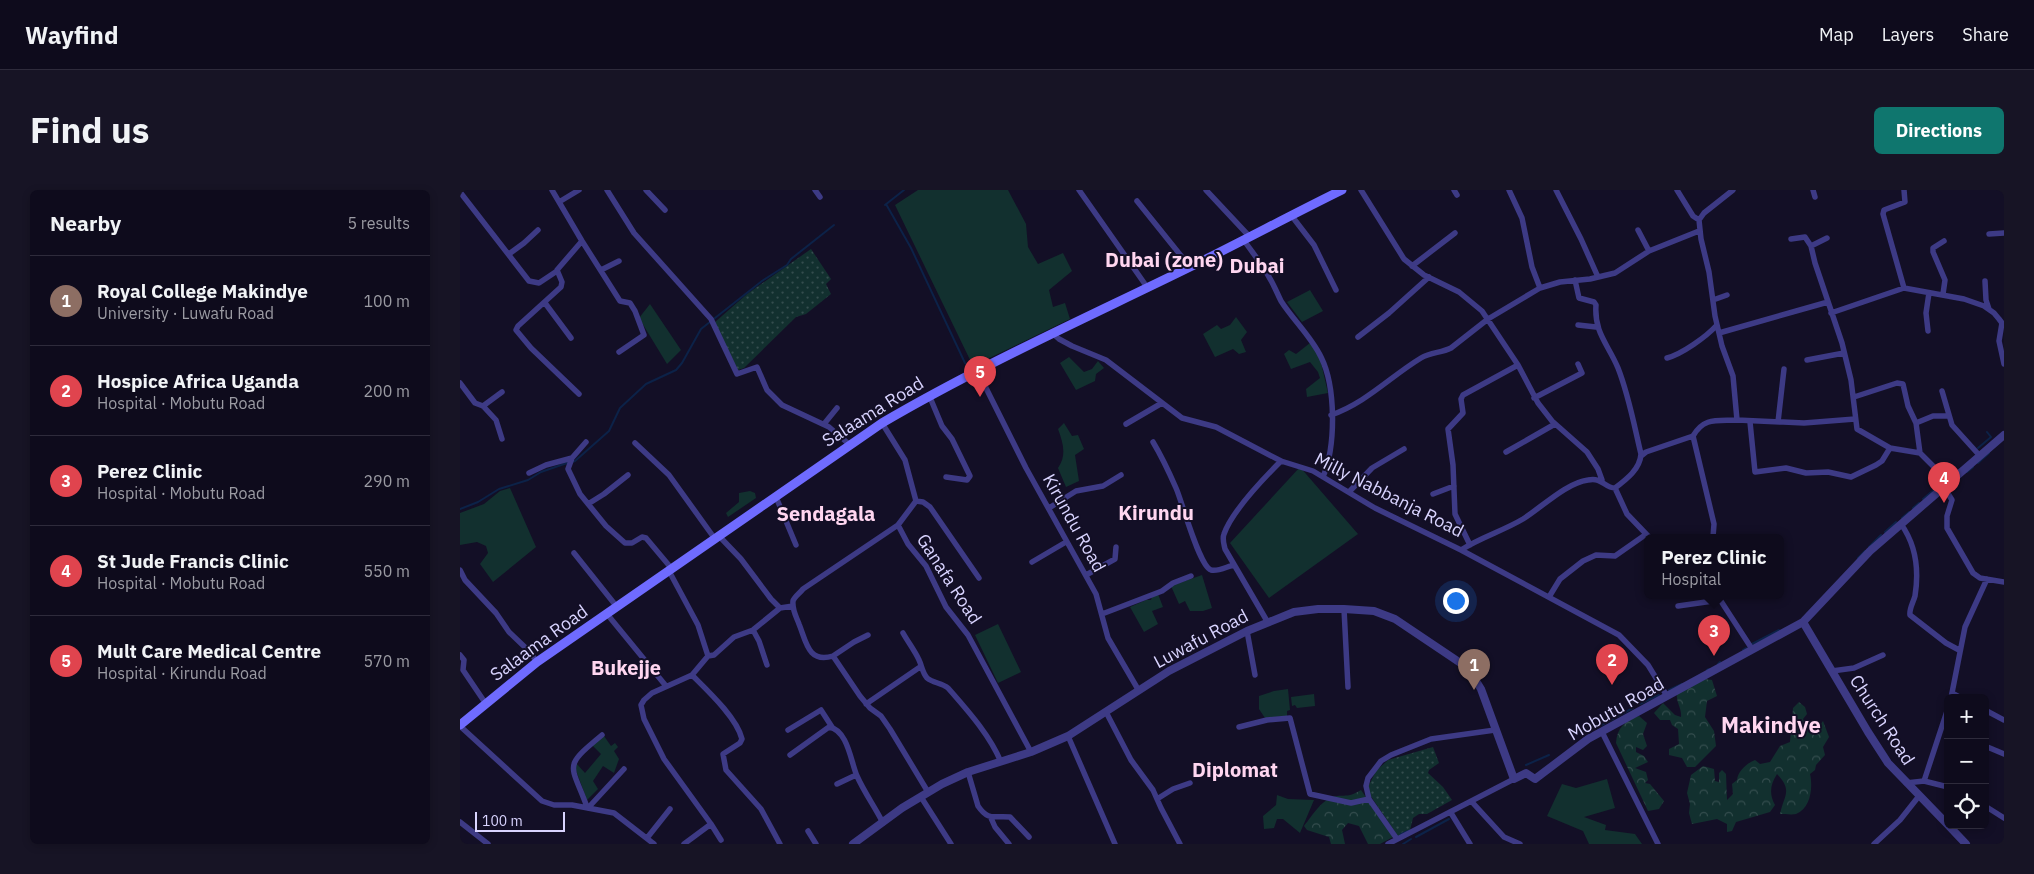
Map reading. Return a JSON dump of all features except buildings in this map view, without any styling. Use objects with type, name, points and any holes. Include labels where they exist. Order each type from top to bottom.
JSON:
[{"type":"main road","name":"Salaama Road","points":[[460,726],[537,662],[882,423],[929,395],[977,370],[1190,267],[1342,190]]},
{"type":"street","points":[[552,190],[620,301],[630,303],[636,311],[644,335],[619,352]]},
{"type":"street","points":[[559,202],[579,190]]},
{"type":"street","points":[[607,190],[634,233],[712,321],[737,374],[757,366],[767,390],[782,405],[824,424],[850,445]]},
{"type":"street","points":[[646,190],[665,210]]},
{"type":"street","points":[[815,190],[820,197]]},
{"type":"street","points":[[1080,190],[1147,288]]},
{"type":"street","points":[[1206,190],[1246,238],[1282,302],[1321,357],[1328,380],[1331,415],[1331,450],[1328,466],[1323,477]]},
{"type":"street","points":[[1361,190],[1399,251],[1412,266],[1459,292],[1477,306],[1488,319],[1518,365],[1534,398],[1555,424],[1587,452],[1598,469],[1602,480],[1608,486],[1616,488]]},
{"type":"street","points":[[1509,190],[1522,218],[1532,267],[1540,288]]},
{"type":"street","points":[[1556,190],[1598,277]]},
{"type":"street","points":[[1676,190],[1693,216],[1699,220]]},
{"type":"street","points":[[1733,190],[1704,213],[1699,220],[1699,231],[1709,272],[1717,325],[1733,376],[1737,420]]},
{"type":"street","points":[[1813,190],[1815,197]]},
{"type":"street","points":[[1904,190],[1906,202],[1884,210],[1883,214],[1904,288]]},
{"type":"street","points":[[460,192],[532,282],[538,283],[556,271],[582,241]]},
{"type":"street","points":[[1137,201],[1190,267]]},
{"type":"street","points":[[1291,215],[1314,245],[1336,290]]},
{"type":"street","points":[[509,254],[538,230]]},
{"type":"street","points":[[1638,230],[1649,251]]},
{"type":"street","points":[[1331,415],[1369,395],[1421,358],[1432,352],[1445,351],[1451,348],[1488,319],[1540,288],[1560,282],[1598,277],[1619,271],[1649,251],[1699,231]]},
{"type":"street","points":[[1412,266],[1455,233]]},
{"type":"street","points":[[1989,234],[2004,233]]},
{"type":"street","points":[[1791,239],[1805,237],[1811,246],[1844,353],[1854,397],[1857,429],[1890,448],[1920,453]]},
{"type":"street","points":[[1811,246],[1827,238]]},
{"type":"street","points":[[1943,294],[1945,280],[1933,248],[1944,241]]},
{"type":"street","points":[[601,270],[619,261]]},
{"type":"street","points":[[556,271],[562,282],[561,287],[518,326],[517,331],[531,348],[579,394]]},
{"type":"street","points":[[1358,337],[1389,313],[1429,277]]},
{"type":"street","points":[[1574,280],[1579,298],[1596,304],[1596,327],[1618,367],[1628,397],[1640,456],[1638,465],[1616,488]]},
{"type":"street","points":[[1985,281],[1986,300],[1989,309]]},
{"type":"street","points":[[1831,312],[1904,288],[1943,294],[1968,301],[1989,309],[2003,323],[1999,340],[2004,364]]},
{"type":"street","points":[[1928,331],[1926,313],[1929,293]]},
{"type":"street","points":[[1713,300],[1727,294]]},
{"type":"street","points":[[1719,333],[1828,302]]},
{"type":"street","points":[[544,303],[571,338]]},
{"type":"street","points":[[1578,324],[1596,327]]},
{"type":"street","points":[[1667,358],[1673,357],[1696,342],[1717,325]]},
{"type":"street","name":"Milly Nabbanja Road","points":[[1052,333],[1072,346],[1106,360],[1182,418],[1216,427],[1281,461],[1313,471],[1403,522],[1461,550],[1619,635],[1648,665],[1667,696]]},
{"type":"street","points":[[1808,360],[1844,353]]},
{"type":"street","points":[[1534,398],[1582,373],[1578,364]]},
{"type":"street","points":[[1470,545],[1457,521],[1453,465],[1447,432],[1450,426],[1463,413],[1461,399],[1463,395],[1518,365]]},
{"type":"street","points":[[1778,422],[1784,369]]},
{"type":"street","name":"Kirundu Road","points":[[977,370],[1026,468],[1096,594],[1108,638],[1138,691]]},
{"type":"street","points":[[460,383],[475,403],[484,406],[496,420],[502,438]]},
{"type":"street","points":[[1854,397],[1900,383],[1903,384],[1908,406],[1916,423],[1920,453],[1946,485],[1952,500],[1946,521],[1947,528],[1974,576],[2004,582]]},
{"type":"street","points":[[1942,391],[1955,430],[1980,456]]},
{"type":"street","points":[[484,406],[502,392]]},
{"type":"street","points":[[929,395],[942,426],[952,439],[970,476],[967,480],[946,477]]},
{"type":"street","points":[[1126,424],[1162,403]]},
{"type":"street","points":[[824,424],[837,408]]},
{"type":"street","points":[[1916,423],[1933,416],[1949,416]]},
{"type":"street","points":[[1640,456],[1646,452],[1693,436],[1698,427],[1705,423],[1737,420],[1804,423],[1855,419]]},
{"type":"street","points":[[1750,422],[1756,472],[1786,468],[1806,473],[1828,472],[1851,477],[1882,461],[1890,448]]},
{"type":"street","points":[[882,423],[905,460],[916,501],[923,502],[930,507],[979,578]]},
{"type":"street","points":[[1506,452],[1555,424]]},
{"type":"street","name":"Mobutu Road","points":[[1388,844],[1526,773],[1536,778],[1588,739],[1803,622],[1864,556],[2004,435]]},
{"type":"street","points":[[1693,436],[1714,524],[1713,534]]},
{"type":"street","points":[[586,442],[572,459],[568,468],[580,494],[606,526],[625,543],[632,543],[642,537],[646,538],[670,570],[698,625],[708,656]]},
{"type":"street","points":[[1154,442],[1166,464],[1196,545],[1207,567],[1214,570],[1234,565]]},
{"type":"street","points":[[635,443],[669,474],[717,537],[741,559],[780,608]]},
{"type":"street","points":[[1348,492],[1372,468],[1404,449]]},
{"type":"street","points":[[529,473],[546,465],[572,459]]},
{"type":"street","points":[[1267,621],[1224,545],[1224,533],[1255,488],[1281,461]]},
{"type":"street","points":[[588,504],[628,475]]},
{"type":"street","points":[[1049,508],[1076,491],[1103,486],[1121,475]]},
{"type":"street","points":[[1461,550],[1522,520],[1579,482],[1593,479],[1602,480]]},
{"type":"street","points":[[1433,494],[1454,486]]},
{"type":"street","points":[[1616,488],[1627,514],[1645,534]]},
{"type":"street","points":[[776,497],[796,545]]},
{"type":"street","name":"Ganafa Road","points":[[916,501],[898,525],[908,544],[926,566],[946,607],[968,635],[1031,752]]},
{"type":"street","points":[[1901,524],[1909,537],[1917,563],[1916,589],[1910,615],[1946,643],[1960,650]]},
{"type":"street","points":[[868,635],[833,656],[822,658],[812,653],[804,640],[793,611],[794,600],[803,589],[898,525]]},
{"type":"street","points":[[1549,598],[1560,579],[1583,561],[1596,555],[1615,556],[1644,538]]},
{"type":"street","points":[[1032,562],[1066,542]]},
{"type":"street","points":[[1086,575],[1115,558],[1117,556],[1116,547]]},
{"type":"street","points":[[574,553],[617,607]]},
{"type":"street","points":[[460,570],[465,580],[496,613],[509,632],[526,648],[537,662]]},
{"type":"street","points":[[1102,614],[1154,594],[1173,583],[1191,576]]},
{"type":"street","points":[[1952,694],[1960,650],[1968,620],[1987,579]]},
{"type":"street","points":[[1678,606],[1709,599]]},
{"type":"street","points":[[1719,599],[1752,649]]},
{"type":"street","points":[[721,840],[664,759],[641,712],[641,705],[647,696],[692,675],[708,656],[714,655],[734,637],[752,630],[780,608],[793,606]]},
{"type":"street","points":[[1344,609],[1348,686]]},
{"type":"street","name":"Luwafu Road","points":[[853,844],[924,795],[968,772],[1031,752],[1068,736],[1170,671],[1267,621],[1301,611],[1344,609],[1374,611],[1395,619],[1462,664],[1481,689],[1514,779]]},
{"type":"street","points":[[607,614],[666,686]]},
{"type":"street","name":"Church Road","points":[[1803,622],[1878,748],[1906,783],[1944,821]]},
{"type":"street","points":[[752,630],[759,641],[767,665]]},
{"type":"street","points":[[1247,631],[1256,675]]},
{"type":"street","points":[[903,633],[920,661],[920,667],[928,678],[948,688],[993,745],[1001,762]]},
{"type":"street","points":[[1832,671],[1854,668],[1883,654]]},
{"type":"street","points":[[460,655],[464,660],[463,670],[486,704]]},
{"type":"street","points":[[833,656],[866,704],[881,716],[890,729],[950,844]]},
{"type":"street","points":[[866,704],[920,667]]},
{"type":"street","points":[[692,675],[723,707],[741,733],[742,739],[740,743],[722,756],[726,770],[761,809],[780,844]]},
{"type":"street","points":[[788,730],[821,710],[850,750],[856,775],[883,823]]},
{"type":"street","points":[[1106,712],[1131,760],[1153,790],[1180,844]]},
{"type":"street","points":[[1989,712],[2004,720]]},
{"type":"street","points":[[1239,727],[1267,720],[1290,718],[1310,794],[1351,803],[1369,799]]},
{"type":"street","points":[[460,726],[542,801],[554,805],[588,807],[617,814],[654,844]]},
{"type":"street","points":[[790,755],[812,738],[832,727]]},
{"type":"street","points":[[1396,839],[1369,799],[1366,786],[1368,778],[1381,761],[1390,754],[1431,739],[1495,730]]},
{"type":"street","points":[[1924,781],[1944,730]]},
{"type":"street","points":[[1602,732],[1658,844]]},
{"type":"street","points":[[588,807],[572,772],[573,763],[582,751],[602,735]]},
{"type":"street","points":[[1068,736],[1115,844]]},
{"type":"street","points":[[1989,748],[2004,754]]},
{"type":"street","points":[[588,807],[624,769]]},
{"type":"street","points":[[968,772],[978,806],[986,816],[991,818],[1010,817],[1029,837]]},
{"type":"street","points":[[837,784],[856,775]]},
{"type":"street","points":[[1906,783],[1924,781],[1944,786]]},
{"type":"street","points":[[1157,799],[1174,789],[1190,783]]},
{"type":"street","points":[[1874,844],[1900,820],[1919,796]]},
{"type":"street","points":[[1472,802],[1504,837],[1520,844]]},
{"type":"street","points":[[647,838],[670,809]]},
{"type":"street","points":[[1989,809],[2004,818]]},
{"type":"street","points":[[1452,812],[1470,844]]},
{"type":"street","points":[[991,818],[995,827],[1009,844]]},
{"type":"street","points":[[460,822],[488,844]]},
{"type":"street","points":[[684,844],[711,824]]},
{"type":"street","name":"Church Road","points":[[1952,829],[1966,844]]},
{"type":"street","points":[[808,831],[816,844]]},
{"type":"green space","points":[[918,190],[1008,190],[1026,224],[1028,247],[1038,264],[1063,253],[1072,271],[1049,290],[1053,307],[1065,303],[1070,319],[973,366],[895,205]]},
{"type":"green space","points":[[811,249],[831,279],[826,284],[831,294],[806,314],[796,317],[744,368],[738,370],[714,323],[747,294]]},
{"type":"green space","points":[[1310,290],[1323,311],[1302,322],[1287,302]]},
{"type":"green space","points":[[650,304],[681,350],[667,364],[639,318]]},
{"type":"green space","points":[[1236,317],[1247,332],[1241,340],[1246,352],[1239,354],[1233,349],[1215,357],[1203,334],[1217,325],[1221,329],[1230,325]]},
{"type":"green space","points":[[1310,343],[1320,358],[1328,393],[1307,397],[1306,389],[1320,378],[1318,372],[1310,362],[1291,369],[1284,354],[1289,350],[1296,354]]},
{"type":"green space","points":[[1069,357],[1084,372],[1092,369],[1098,361],[1104,368],[1096,374],[1095,381],[1076,390],[1060,363]]},
{"type":"green space","points":[[1064,423],[1072,436],[1078,435],[1084,449],[1075,455],[1079,481],[1066,487],[1058,468],[1063,454],[1063,444],[1058,429]]},
{"type":"green space","points":[[1300,467],[1358,534],[1269,598],[1230,543]]},
{"type":"green space","points":[[510,488],[536,547],[493,582],[480,564],[488,553],[486,546],[477,542],[460,545],[460,513],[484,504],[500,491]]},
{"type":"green space","points":[[750,491],[755,493],[756,498],[728,517],[726,513],[739,502],[739,493]]},
{"type":"green space","points":[[1202,575],[1212,608],[1203,611],[1190,611],[1185,601],[1179,604],[1171,586]]},
{"type":"green space","points":[[1158,594],[1163,607],[1152,611],[1158,624],[1144,632],[1130,607],[1146,600],[1151,600],[1152,596]]},
{"type":"green space","points":[[998,624],[1021,672],[998,683],[975,635]]},
{"type":"green space","points":[[1705,679],[1712,680],[1717,696],[1707,701],[1705,717],[1714,731],[1716,746],[1695,767],[1687,767],[1682,758],[1669,755],[1669,749],[1679,744],[1678,729],[1672,725],[1670,720],[1660,720],[1654,713],[1663,703],[1675,715],[1681,717],[1677,694]]},
{"type":"green space","points":[[1288,689],[1290,710],[1287,711],[1287,716],[1265,718],[1259,709],[1259,696]]},
{"type":"green space","points":[[1314,694],[1315,706],[1297,708],[1295,705],[1292,706],[1291,697]]},
{"type":"green space","points":[[1799,702],[1805,707],[1807,714],[1803,719],[1809,733],[1817,729],[1823,721],[1829,737],[1823,747],[1825,755],[1810,774],[1811,791],[1805,807],[1796,814],[1780,814],[1786,789],[1777,774],[1771,790],[1775,805],[1770,812],[1736,822],[1732,831],[1727,832],[1727,824],[1717,819],[1692,824],[1687,793],[1691,775],[1703,766],[1714,769],[1715,781],[1719,782],[1719,773],[1722,770],[1726,774],[1727,800],[1733,794],[1732,784],[1737,780],[1746,765],[1755,760],[1760,764],[1770,762],[1780,746],[1790,742],[1793,708]]},
{"type":"green space","points":[[1639,716],[1647,723],[1643,734],[1647,746],[1643,750],[1636,747],[1636,752],[1644,756],[1648,762],[1635,768],[1646,772],[1648,780],[1645,783],[1650,784],[1664,801],[1659,809],[1648,811],[1616,743],[1618,733],[1623,725]]},
{"type":"green space","points":[[604,736],[611,746],[615,743],[618,747],[614,751],[619,759],[614,773],[603,766],[593,781],[598,789],[587,800],[574,765],[576,763],[585,773],[601,754],[592,745]]},
{"type":"green space","points":[[1433,747],[1439,763],[1429,770],[1428,773],[1443,787],[1452,800],[1427,814],[1419,814],[1413,818],[1410,830],[1398,836],[1370,795],[1368,787],[1376,771],[1388,760]]},
{"type":"green space","points":[[1607,779],[1615,808],[1584,817],[1606,825],[1605,830],[1635,834],[1642,844],[1589,844],[1583,831],[1547,816],[1562,784],[1576,788]]},
{"type":"green space","points":[[1361,790],[1393,837],[1380,844],[1368,844],[1359,826],[1348,823],[1342,830],[1345,844],[1331,844],[1329,837],[1307,830],[1304,826],[1327,800],[1332,797],[1351,795]]},
{"type":"green space","points":[[1277,795],[1288,799],[1314,800],[1300,833],[1283,819],[1277,819],[1274,828],[1264,829],[1263,816],[1276,805]]},
{"type":"waterway","points":[[885,205],[904,190]]},
{"type":"waterway","points":[[886,204],[911,248],[965,363],[972,370]]},
{"type":"waterway","points":[[572,462],[609,431],[620,408],[646,384],[676,370],[701,329],[762,281],[787,265],[791,259],[834,225]]},
{"type":"waterway","points":[[1978,448],[1991,437],[1987,432]]},
{"type":"waterway","points":[[1978,463],[1989,453]]},
{"type":"waterway","points":[[460,509],[478,502],[499,489],[528,480],[541,472],[567,463]]},
{"type":"waterway","points":[[1967,472],[1973,467]]},
{"type":"waterway","points":[[1950,476],[1958,470]]},
{"type":"waterway","points":[[1923,499],[1942,483]]},
{"type":"waterway","points":[[1913,508],[1919,503]]},
{"type":"waterway","points":[[1902,518],[1909,512]]},
{"type":"waterway","points":[[1885,532],[1896,522]]},
{"type":"waterway","points":[[1869,547],[1881,535]]},
{"type":"waterway","points":[[1858,558],[1865,551]]},
{"type":"waterway","points":[[1752,644],[1779,630]]},
{"type":"waterway","points":[[1669,690],[1682,684]]},
{"type":"waterway","points":[[1640,704],[1659,695]]},
{"type":"waterway","points":[[1598,727],[1633,708]]},
{"type":"waterway","points":[[1526,765],[1549,755]]},
{"type":"waterway","points":[[1416,837],[1449,819]]},
{"type":"waterway","points":[[1401,834],[1408,831]]},
{"type":"waterway","points":[[1403,844],[1411,839]]},
{"type":"place","name":"Mult Care Medical Centre","points":[[980,397]]},
{"type":"place","name":"St Jude Francis Clinic","points":[[1944,503]]},
{"type":"place","name":"Perez Clinic","points":[[1714,656]]},
{"type":"place","name":"Hospice Africa Uganda","points":[[1612,685]]},
{"type":"place","name":"Royal College Makindye","points":[[1474,690]]},
{"type":"district","name":"Dubai (zone)","points":[[1164,260]]},
{"type":"district","name":"Dubai","points":[[1257,266]]},
{"type":"district","name":"Kirundu","points":[[1156,513]]},
{"type":"district","name":"Sendagala","points":[[826,514]]},
{"type":"district","name":"Bukejje","points":[[626,668]]},
{"type":"district","name":"Makindye","points":[[1771,725]]},
{"type":"district","name":"Diplomat","points":[[1235,770]]}]
